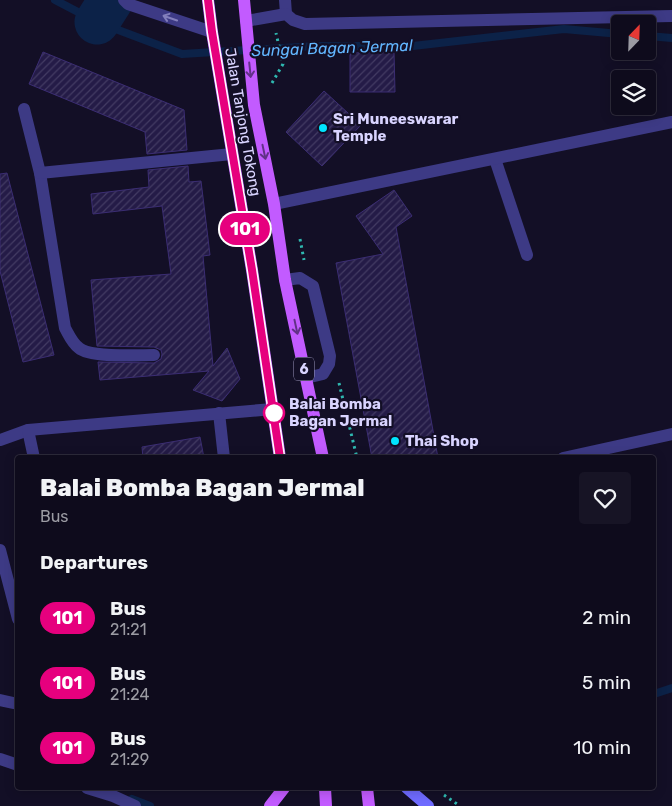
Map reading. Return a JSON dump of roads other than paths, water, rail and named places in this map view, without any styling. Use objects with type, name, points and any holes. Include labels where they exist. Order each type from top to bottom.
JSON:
[{"type":"main road","name":"Jalan Tanjong Tokong","points":[[208,0],[280,455]]},
{"type":"main road","name":"Jalan Tanjong Tokong","points":[[244,0],[254,104],[274,204],[285,280]]},
{"type":"main road","name":"6","points":[[285,280],[322,455]]},
{"type":"main road","points":[[270,806],[282,790]]},
{"type":"main road","points":[[325,790],[326,806]]},
{"type":"main road","points":[[367,790],[369,806]]},
{"type":"main road","points":[[409,790],[428,806]]},
{"type":"street","points":[[285,0],[286,14],[293,20],[305,24],[672,16]]},
{"type":"street","points":[[126,2],[212,32]]},
{"type":"street","points":[[246,21],[286,14]]},
{"type":"street","points":[[24,109],[40,174],[65,328],[71,340],[80,349],[91,354],[154,355]]},
{"type":"street","points":[[274,204],[672,122]]},
{"type":"street","points":[[40,174],[232,154]]},
{"type":"street","points":[[495,159],[527,254]]},
{"type":"street","points":[[285,280],[300,278],[313,286],[328,347],[330,364],[323,374],[306,378]]},
{"type":"street","points":[[0,440],[28,430],[273,409]]},
{"type":"street","points":[[219,414],[224,455]]},
{"type":"street","points":[[28,430],[33,455]]},
{"type":"street","points":[[596,454],[672,434]]},
{"type":"street","points":[[0,550],[15,608]]},
{"type":"street","points":[[0,700],[15,703]]},
{"type":"street","points":[[0,759],[15,764]]},
{"type":"street","points":[[94,790],[135,806]]},
{"type":"waterway","name":"Sungai Bagan Jermal","points":[[55,0],[97,22],[182,54],[317,46],[413,46],[564,29],[611,33]]},
{"type":"waterway","points":[[97,22],[111,0]]},
{"type":"waterway","name":"Sungai Bagan Jermal","points":[[656,37],[672,38]]},
{"type":"waterway","points":[[656,693],[672,688]]},
{"type":"waterway","points":[[132,799],[150,806]]},
{"type":"place","name":"Sri Muneeswarar Temple","points":[[323,128]]},
{"type":"place","name":"Balai Bomba Bagan Jermal","points":[[274,413]]},
{"type":"place","name":"Thai Shop","points":[[395,441]]}]
